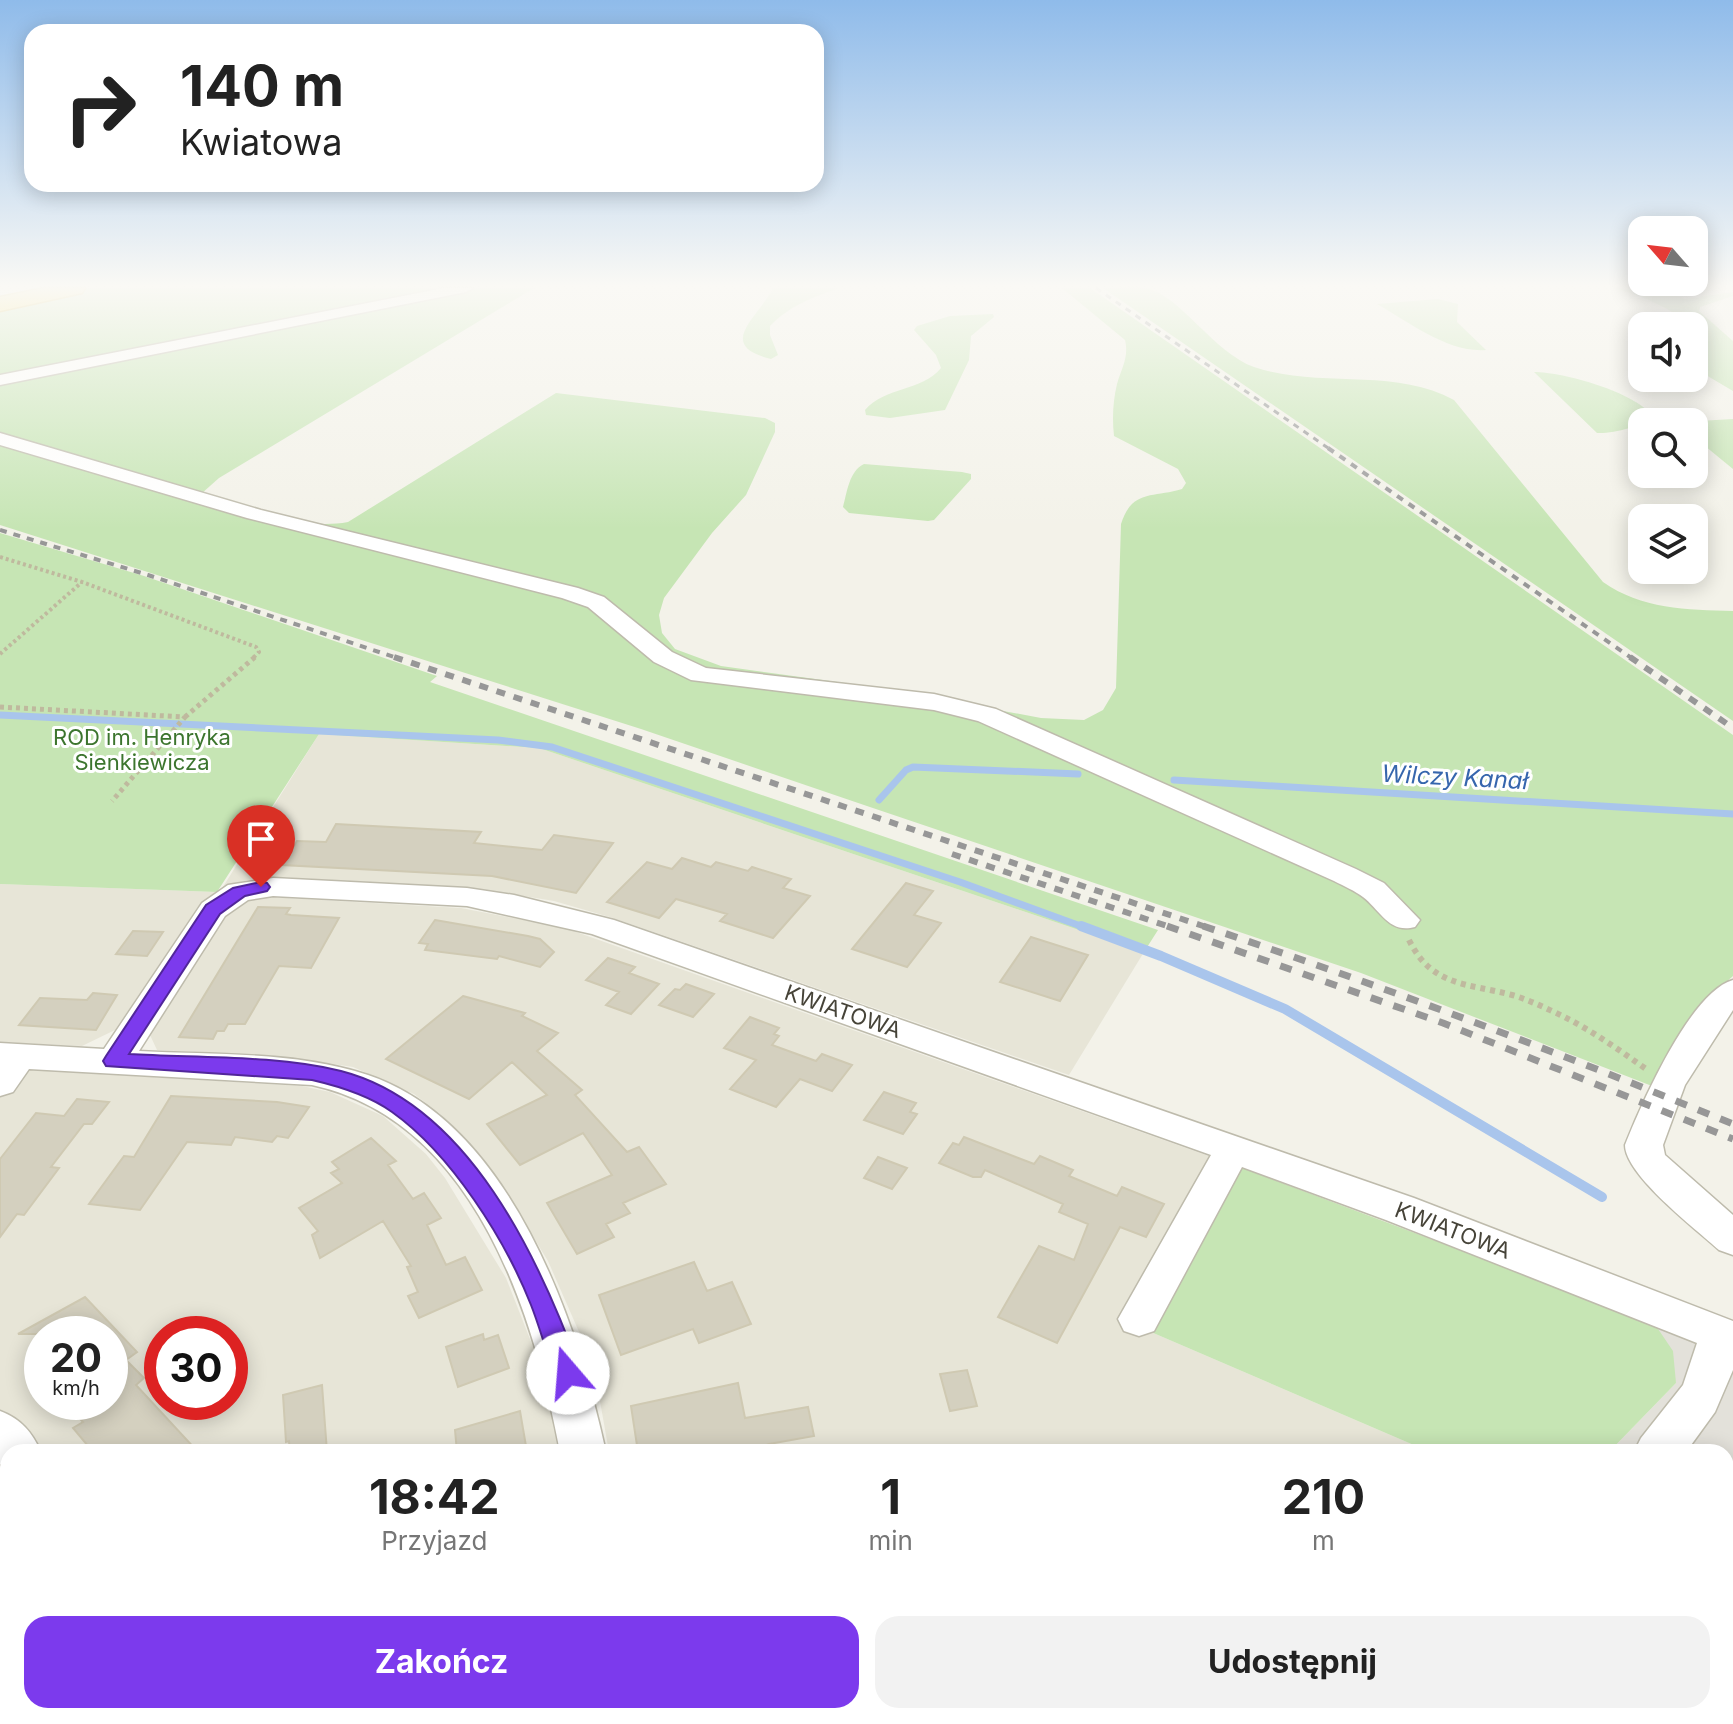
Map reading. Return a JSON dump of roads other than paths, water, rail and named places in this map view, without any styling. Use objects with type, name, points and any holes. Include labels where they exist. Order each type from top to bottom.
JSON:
[{"type":"street","points":[[0,380],[58,368]]},
{"type":"street","points":[[0,439],[254,514],[570,593],[596,602],[663,657],[700,675],[934,702],[987,715],[1345,875],[1373,890],[1404,920]]},
{"type":"street","name":"KWIATOWA","points":[[114,1061],[213,910],[228,897],[249,889],[273,887],[437,895],[535,909],[603,927],[1233,1149],[1429,1220],[1726,1336]]},
{"type":"street","points":[[1733,991],[1721,1002],[1668,1083],[1644,1145],[1644,1154],[1652,1165],[1733,1239]]},
{"type":"street","points":[[7,1065],[114,1061],[312,1073],[371,1091],[398,1105],[444,1144],[481,1192],[528,1269],[561,1349],[574,1397],[582,1444]]},
{"type":"street","points":[[1139,1319],[1233,1149]]},
{"type":"street","points":[[1664,1444],[1698,1403],[1726,1336]]},
{"type":"waterway","points":[[0,715],[498,740],[552,747],[960,882],[1086,928]]},
{"type":"waterway","points":[[879,800],[906,770],[913,767],[1078,774]]},
{"type":"waterway","name":"Wilczy Kanał","points":[[1174,780],[1733,814]]},
{"type":"waterway","points":[[1081,926],[1285,1009],[1602,1197]]},
{"type":"railway","points":[[1213,368],[1331,450]]},
{"type":"railway","points":[[1328,448],[1633,659]]},
{"type":"railway","points":[[0,530],[148,575],[394,657]]},
{"type":"railway","points":[[394,657],[1203,926]]},
{"type":"railway","points":[[394,657],[400,659]]},
{"type":"railway","points":[[1630,657],[1733,728]]},
{"type":"railway","points":[[952,854],[1173,928]]},
{"type":"railway","points":[[1167,926],[1443,1023],[1733,1139]]},
{"type":"railway","points":[[1203,926],[1209,928]]},
{"type":"railway","points":[[1203,926],[1470,1020],[1733,1124]]},
{"type":"park label","name":"ROD im. Henryka Sienkiewicza","points":[[142,750]]}]
